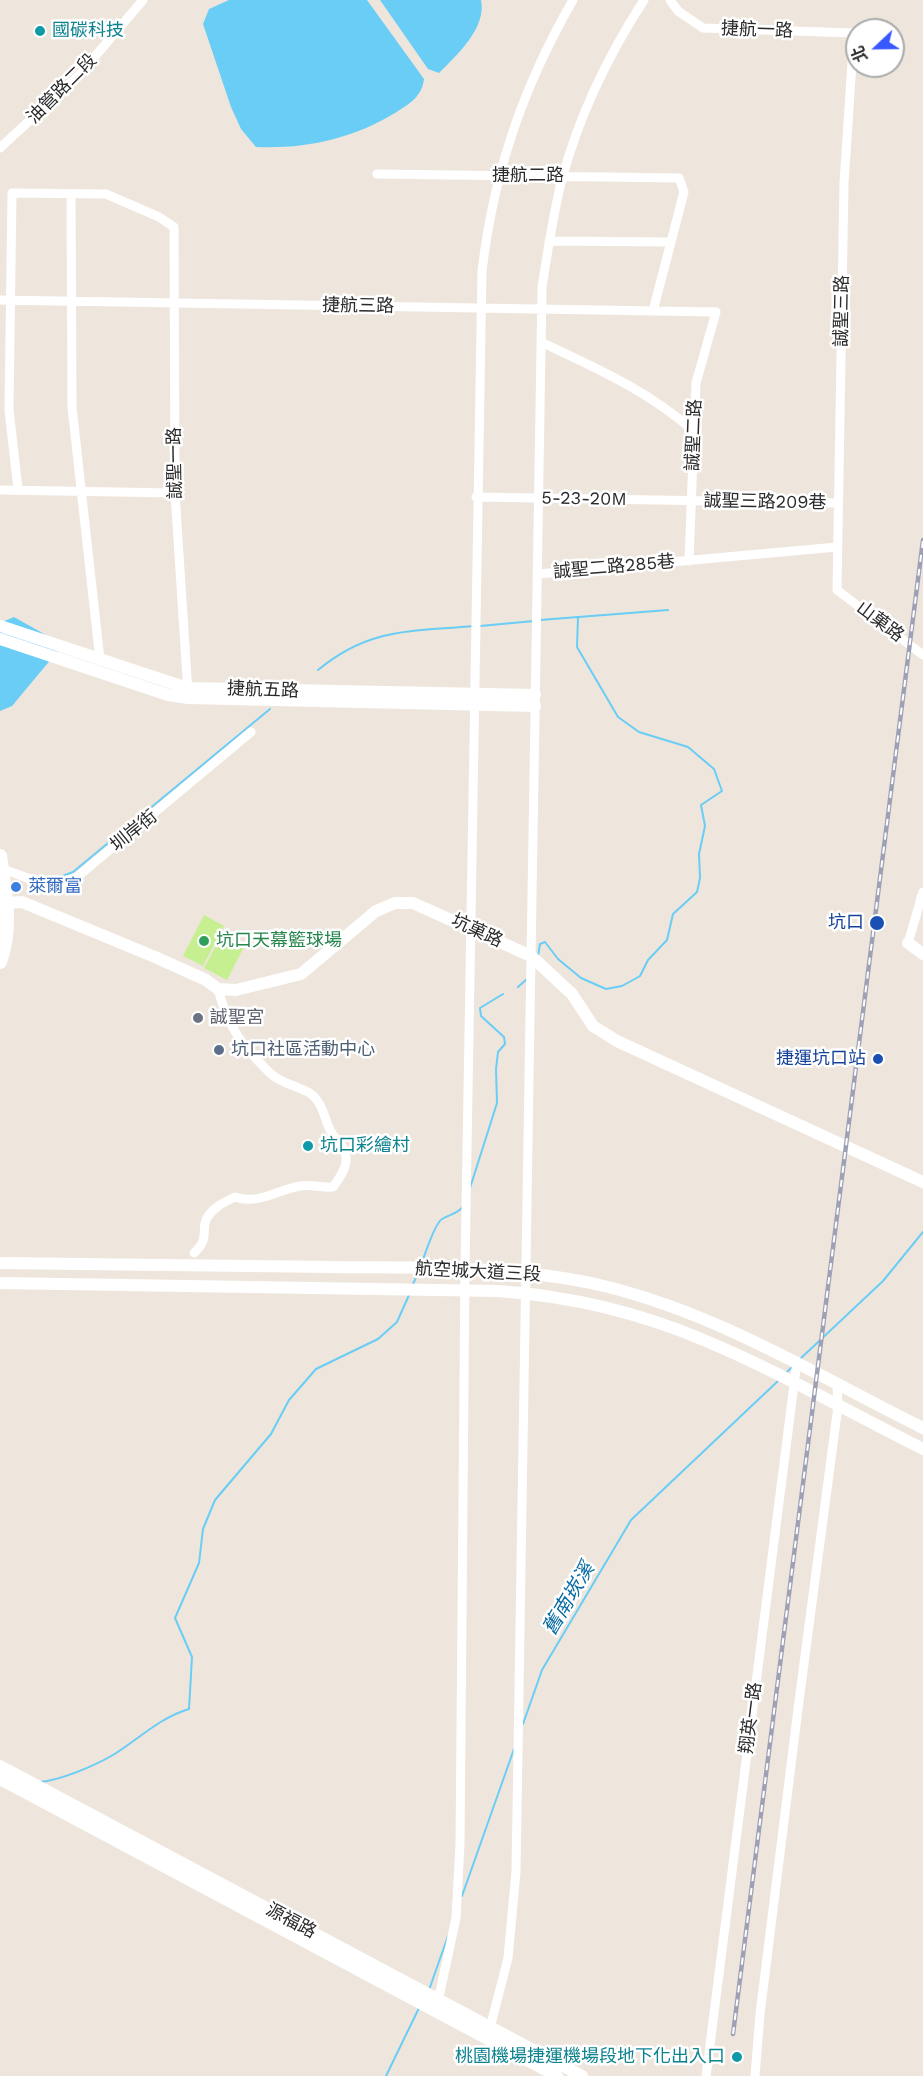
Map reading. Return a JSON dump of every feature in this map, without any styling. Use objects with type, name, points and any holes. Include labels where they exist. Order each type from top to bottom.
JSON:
[{"type":"main road","points":[[0,962],[9,922],[1,864]]},
{"type":"street","name":"油管路二段","points":[[0,148],[73,82],[143,0]]},
{"type":"street","points":[[437,2006],[456,1918],[459,1885],[465,1268],[476,698],[476,497],[480,308],[488,220],[498,176],[516,118],[537,67],[573,0]]},
{"type":"street","points":[[489,2033],[508,1958],[516,1872],[542,309],[549,241],[563,176],[590,102],[610,59],[644,0]]},
{"type":"street","name":"捷航一路","points":[[670,0],[678,11],[703,28],[845,33]]},
{"type":"street","name":"誠聖三路","points":[[837,590],[844,183],[851,78]]},
{"type":"street","name":"捷航二路","points":[[377,174],[679,178],[684,192],[671,242]]},
{"type":"street","points":[[18,489],[9,410],[5,301],[12,193],[71,194],[72,407],[100,660]]},
{"type":"street","name":"誠聖一路","points":[[71,194],[106,194],[159,217],[174,227],[175,494],[188,693]]},
{"type":"street","points":[[549,241],[671,242],[653,311]]},
{"type":"street","name":"捷航三路","points":[[5,301],[716,312]]},
{"type":"street","name":"誠聖二路","points":[[689,561],[696,383],[716,312]]},
{"type":"street","points":[[541,342],[629,383],[653,398],[694,431]]},
{"type":"street","points":[[0,489],[175,494]]},
{"type":"street","name":"5-23-20M","points":[[476,497],[692,501]]},
{"type":"street","name":"誠聖三路209巷","points":[[692,501],[838,503]]},
{"type":"street","name":"誠聖二路285巷","points":[[538,574],[837,547]]},
{"type":"street","name":"山菓路","points":[[837,590],[923,655]]},
{"type":"street","name":"捷航五路","points":[[0,626],[188,693]]},
{"type":"street","name":"捷航五路","points":[[0,639],[168,695],[188,693],[535,701]]},
{"type":"street","name":"圳岸街","points":[[1,864],[50,884],[60,884],[77,877],[251,732]]},
{"type":"street","points":[[923,896],[908,943],[923,954]]},
{"type":"street","points":[[8,903],[21,902],[206,980],[218,989],[230,1027],[238,1039],[272,1076],[313,1095],[320,1104],[332,1133],[343,1147],[346,1159],[341,1174],[333,1186],[303,1185],[257,1200],[235,1197],[218,1206],[206,1219],[203,1245],[194,1253]]},
{"type":"street","name":"坑菓路","points":[[218,989],[236,990],[301,974],[366,918],[395,903],[413,903],[531,956],[572,994],[593,1026],[617,1041],[923,1182]]},
{"type":"street","name":"航空城大道三段","points":[[0,1263],[465,1268],[526,1273],[604,1286],[656,1301],[737,1333],[797,1361],[837,1385],[923,1428]]},
{"type":"street","name":"航空城大道三段","points":[[0,1283],[465,1290],[525,1293],[599,1306],[705,1340],[923,1449]]},
{"type":"street","name":"翔英一路","points":[[706,2076],[797,1361]]},
{"type":"street","points":[[755,2076],[785,1807],[838,1406],[837,1385]]},
{"type":"street","name":"源福路","points":[[0,1766],[437,2006]]},
{"type":"street","name":"源福路","points":[[0,1779],[489,2033],[582,2076]]},
{"type":"street","name":"源福路","points":[[489,2033],[557,2076]]},
{"type":"green space","name":"坑口天幕籃球場","points":[[204,915],[224,926],[203,966],[183,956]]},
{"type":"green space","points":[[222,935],[244,947],[227,980],[204,968]]},
{"type":"water","points":[[229,0],[367,0],[424,79],[421,91],[395,113],[345,136],[311,144],[256,147],[241,129],[231,107],[203,24],[209,9]]},
{"type":"water","points":[[380,0],[481,0],[482,10],[469,41],[439,73],[428,69]]},
{"type":"water","points":[[14,617],[53,639],[58,645],[57,652],[12,706],[0,711],[0,623]]},
{"type":"waterway","points":[[540,620],[668,610]]},
{"type":"waterway","points":[[538,956],[540,944],[545,942],[558,959],[581,978],[606,989],[622,986],[640,976],[648,960],[667,940],[673,914],[697,892],[700,878],[699,854],[705,826],[701,805],[722,791],[714,769],[688,747],[639,732],[618,717],[577,647],[578,617]]},
{"type":"waterway","points":[[480,626],[534,621]]},
{"type":"waterway","points":[[318,670],[337,656],[373,639],[410,631],[474,626]]},
{"type":"waterway","points":[[60,877],[73,872],[270,709]]},
{"type":"waterway","points":[[518,987],[527,979]]},
{"type":"waterway","points":[[470,1188],[497,1103],[498,1052],[505,1044],[504,1037],[481,1016],[480,1008],[503,994]]},
{"type":"waterway","points":[[421,1265],[439,1222],[463,1207]]},
{"type":"waterway","name":"舊南崁溪","points":[[800,1359],[883,1281],[923,1232]]},
{"type":"waterway","points":[[413,1284],[418,1273]]},
{"type":"waterway","points":[[40,1782],[97,1764],[159,1723],[189,1709],[192,1657],[175,1618],[199,1563],[203,1529],[215,1500],[271,1434],[289,1400],[316,1369],[378,1339],[397,1322],[409,1295]]},
{"type":"waterway","name":"舊南崁溪","points":[[785,1374],[794,1365]]},
{"type":"waterway","name":"舊南崁溪","points":[[523,1724],[542,1670],[631,1520],[779,1380]]},
{"type":"waterway","name":"舊南崁溪","points":[[462,1896],[514,1749]]},
{"type":"waterway","name":"舊南崁溪","points":[[429,1990],[448,1936]]},
{"type":"waterway","name":"舊南崁溪","points":[[386,2076],[419,2008]]},
{"type":"railway","points":[[733,2034],[923,540]]},
{"type":"place","name":"國碳科技","points":[[40,31]]},
{"type":"place","name":"萊爾富","points":[[16,887]]},
{"type":"place","name":"坑口","points":[[877,923]]},
{"type":"place","name":"坑口天幕籃球場","points":[[204,941]]},
{"type":"place","name":"誠聖宮","points":[[198,1018]]},
{"type":"place","name":"坑口社區活動中心","points":[[219,1050]]},
{"type":"place","name":"捷運坑口站","points":[[878,1059]]},
{"type":"place","name":"坑口彩繪村","points":[[308,1146]]},
{"type":"place","name":"桃園機場捷運機場段地下化出入口","points":[[737,2057]]}]
